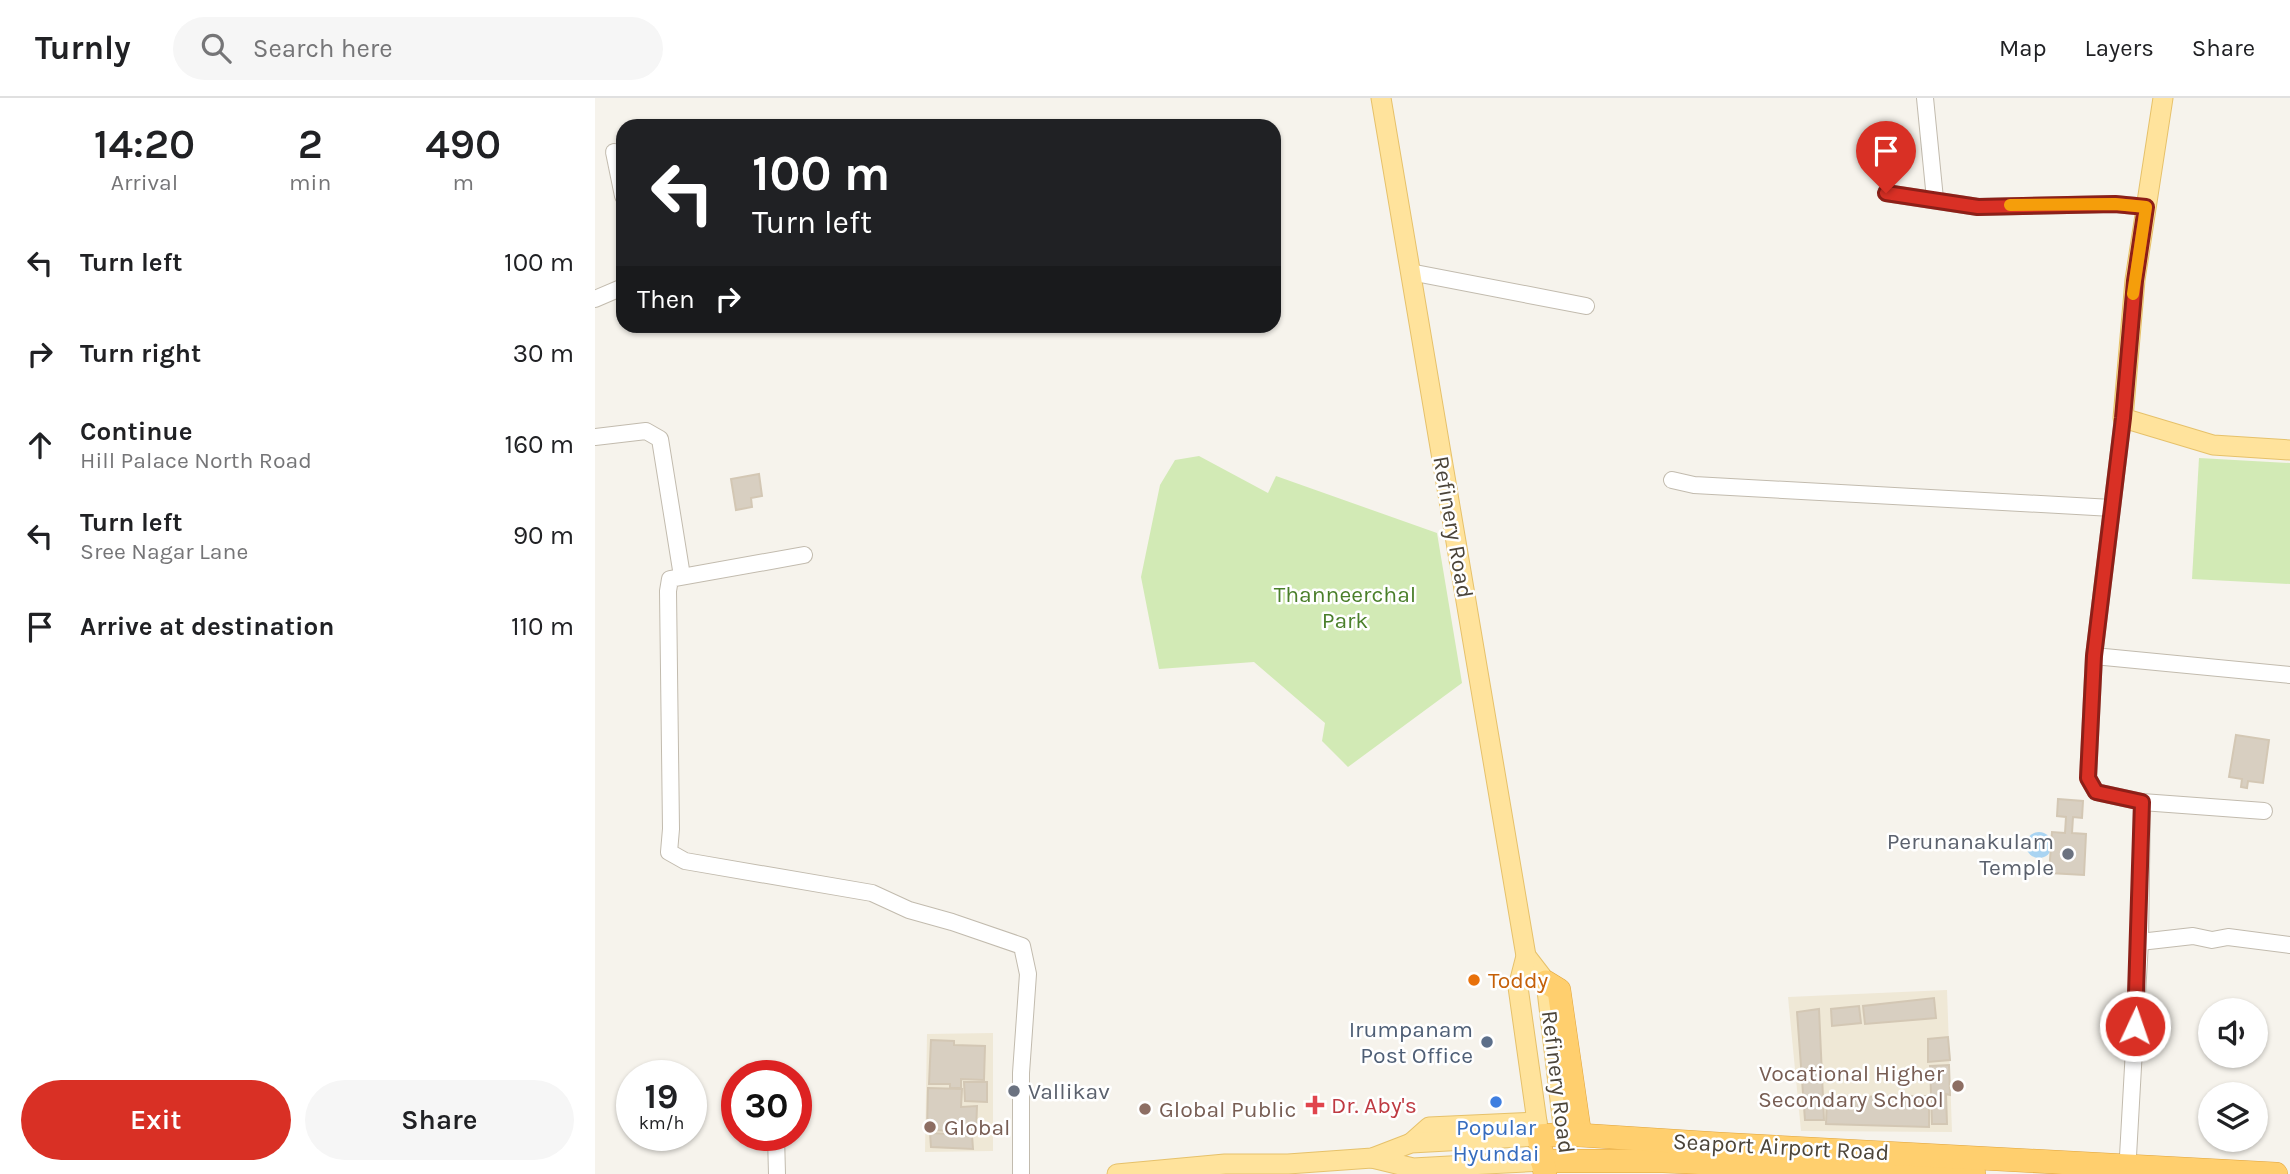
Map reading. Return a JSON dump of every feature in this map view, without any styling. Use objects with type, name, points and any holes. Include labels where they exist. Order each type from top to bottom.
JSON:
[{"type":"highway","name":"Refinery Road","points":[[1546,982],[1559,990],[1572,1134],[1569,1168]]},
{"type":"highway","name":"Seaport Airport Road","points":[[1538,1129],[1572,1134],[2128,1170],[2276,1174]]},
{"type":"highway","name":"Refinery Road","points":[[1536,1168],[1538,1129]]},
{"type":"highway","name":"Seaport Airport Road","points":[[1536,1168],[1717,1163],[1974,1174]]},
{"type":"highway","points":[[1685,1174],[1717,1163]]},
{"type":"main road","name":"Refinery Road","points":[[1381,98],[1526,956],[1518,988],[1538,1129]]},
{"type":"main road","points":[[2163,98],[2135,281],[2123,418],[2213,446],[2290,450]]},
{"type":"main road","name":"Refinery Road","points":[[1526,956],[1546,982]]},
{"type":"main road","name":"Seaport Airport Road","points":[[1117,1174],[1225,1164],[1289,1169],[1372,1158],[1411,1143],[1538,1129]]},
{"type":"main road","name":"Seaport Airport Road","points":[[1372,1158],[1413,1168],[1536,1168]]},
{"type":"street","points":[[1925,98],[1935,200]]},
{"type":"street","points":[[614,152],[616,162]]},
{"type":"street","points":[[1886,193],[1978,207],[2115,204],[2146,207]]},
{"type":"street","points":[[1410,272],[1586,306]]},
{"type":"street","points":[[595,299],[616,290]]},
{"type":"street","points":[[2123,418],[2094,656],[2088,778],[2096,792],[2142,802],[2264,811]]},
{"type":"street","points":[[595,438],[646,431],[660,439],[682,576]]},
{"type":"street","points":[[1672,480],[1693,485],[2112,508]]},
{"type":"street","points":[[804,555],[670,579],[669,852],[685,861],[872,893],[909,910],[1022,946],[1028,974],[1021,1073],[1021,1174]]},
{"type":"street","points":[[2094,656],[2290,675]]},
{"type":"street","points":[[2128,1170],[2140,942],[2142,802]]},
{"type":"street","points":[[2140,942],[2193,936],[2212,940],[2228,937],[2290,945]]},
{"type":"street","points":[[776,1151],[777,1174]]},
{"type":"shaded area","points":[[1947,990],[1952,1132],[1801,1131],[1788,997]]},
{"type":"shaded area","points":[[993,1033],[993,1151],[925,1152],[927,1034]]},
{"type":"green space","name":"Thanneerchal Park","points":[[1199,456],[1268,493],[1276,476],[1437,533],[1462,683],[1348,767],[1322,741],[1325,723],[1254,662],[1159,669],[1141,577],[1160,485],[1175,460]]},
{"type":"green space","points":[[2199,458],[2290,463],[2290,584],[2192,579]]},
{"type":"water","points":[[2039,832],[2048,836],[2052,845],[2048,854],[2039,858],[2030,854],[2026,845],[2030,836]]},
{"type":"building","points":[[759,474],[762,496],[751,498],[752,507],[736,510],[731,479]]},
{"type":"building","points":[[2236,735],[2269,740],[2263,783],[2248,781],[2247,788],[2241,787],[2242,779],[2229,777]]},
{"type":"building","name":"Perunanakulam Temple","points":[[2058,799],[2083,801],[2082,818],[2073,817],[2072,833],[2086,834],[2084,875],[2049,873],[2052,832],[2065,833],[2066,817],[2057,816]]},
{"type":"building","points":[[1934,998],[1936,1018],[1865,1024],[1863,1006]]},
{"type":"building","points":[[1859,1006],[1861,1023],[1832,1026],[1831,1009]]},
{"type":"building","points":[[1819,1009],[1824,1120],[1805,1120],[1797,1012]]},
{"type":"building","points":[[1948,1037],[1950,1060],[1928,1062],[1928,1039]]},
{"type":"building","points":[[931,1040],[954,1041],[954,1045],[985,1046],[984,1080],[961,1079],[961,1088],[950,1088],[950,1084],[929,1084]]},
{"type":"building","points":[[1949,1065],[1947,1124],[1932,1124],[1930,1066]]},
{"type":"building","points":[[964,1082],[987,1082],[987,1102],[965,1101]]},
{"type":"building","points":[[928,1088],[962,1089],[961,1107],[977,1106],[976,1132],[927,1130]]},
{"type":"building","points":[[1929,1096],[1929,1127],[1826,1124],[1827,1097]]},
{"type":"building","points":[[930,1133],[972,1135],[973,1149],[931,1147]]},
{"type":"slow traffic","points":[[2010,205],[2115,204],[2146,207],[2133,294]]},
{"type":"place","name":"Perunanakulam Temple","points":[[2068,854]]},
{"type":"place","name":"Toddy","points":[[1474,980]]},
{"type":"place","name":"Irumpanam Post Office","points":[[1487,1042]]},
{"type":"place","name":"Vocational Higher Secondary School","points":[[1958,1086]]},
{"type":"place","name":"Vallikav","points":[[1014,1091]]},
{"type":"place","name":"Popular Hyundai","points":[[1496,1102]]},
{"type":"place","name":"Dr. Aby's","points":[[1315,1105]]},
{"type":"place","name":"Global Public","points":[[1145,1109]]},
{"type":"place","name":"Global","points":[[930,1127]]},
{"type":"route","points":[[1886,193],[1978,207],[2115,204],[2146,207],[2135,281],[2123,418],[2094,656],[2088,778],[2096,792],[2142,802],[2140,942],[2135,1026]]}]
